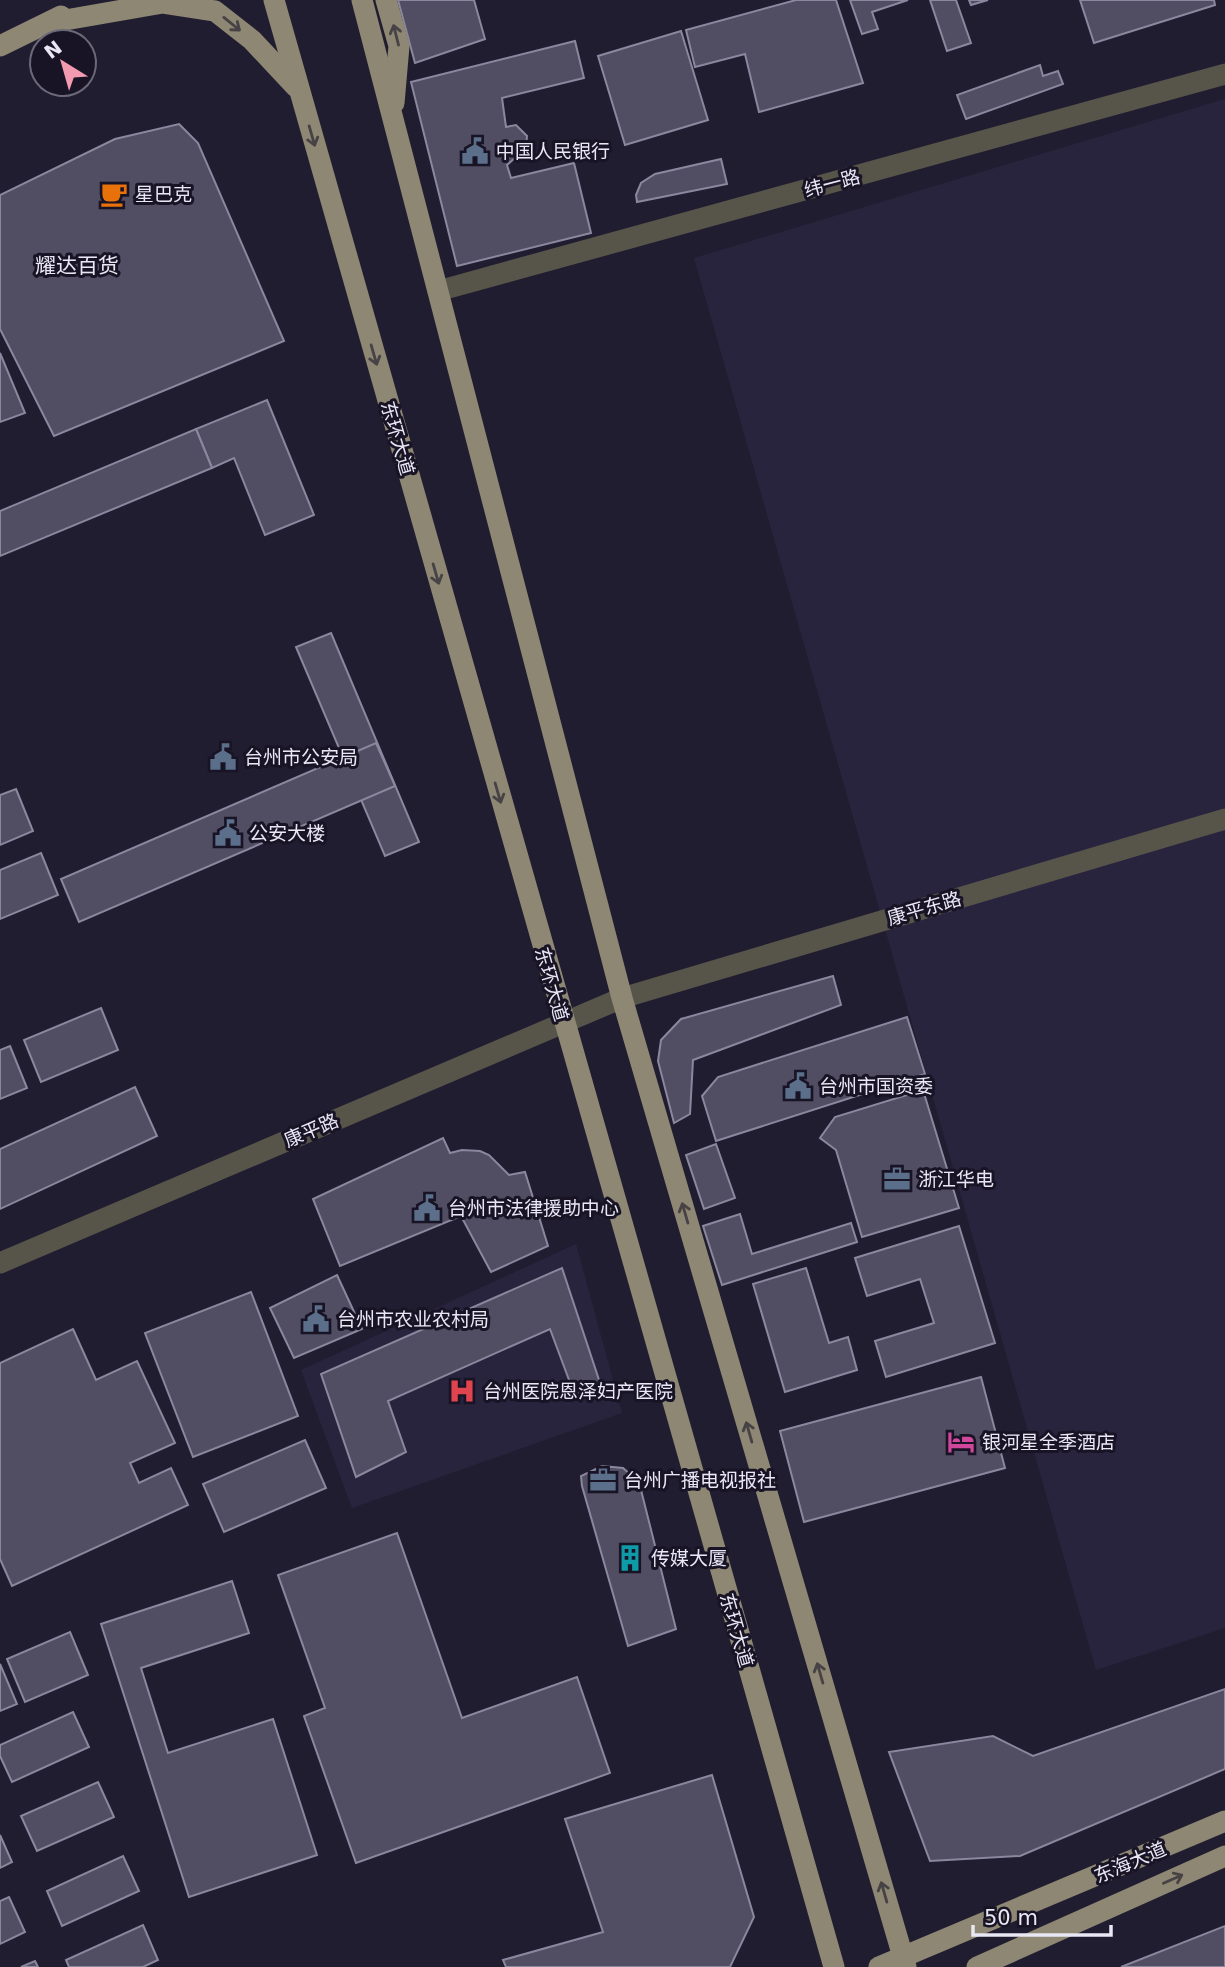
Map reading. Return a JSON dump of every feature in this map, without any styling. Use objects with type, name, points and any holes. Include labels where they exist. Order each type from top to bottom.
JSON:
[{"type":"main road","points":[[0,46],[94,0]]},
{"type":"main road","name":"东环大道","points":[[274,0],[563,1023],[834,1967]]},
{"type":"main road","points":[[362,0],[622,998],[904,1962]]},
{"type":"main road","points":[[386,0],[399,46],[393,119]]},
{"type":"main road","points":[[48,23],[163,3],[215,10],[252,40],[299,91]]},
{"type":"main road","name":"东海大道","points":[[879,1967],[904,1962],[1225,1821]]},
{"type":"main road","name":"东海大道","points":[[977,1967],[1225,1856]]},
{"type":"street","name":"纬一路","points":[[438,291],[1225,74]]},
{"type":"street","name":"康平东路","points":[[622,998],[1225,819]]},
{"type":"street","name":"康平路","points":[[0,1263],[622,998]]},
{"type":"shaded area","points":[[1225,99],[1225,1628],[1096,1670],[694,258]]},
{"type":"shaded area","name":"台州医院恩泽妇产医院","points":[[576,1244],[622,1413],[352,1508],[301,1370]]},
{"type":"building","points":[[398,0],[474,0],[485,39],[415,63]]},
{"type":"building","points":[[796,0],[836,0],[863,83],[759,112],[745,54],[695,67],[686,30]]},
{"type":"building","points":[[850,0],[908,0],[872,12],[878,29],[862,34]]},
{"type":"building","points":[[930,0],[956,0],[971,43],[947,51]]},
{"type":"building","points":[[969,0],[988,0],[971,5]]},
{"type":"building","points":[[1080,0],[1214,0],[1215,5],[1094,43]]},
{"type":"building","points":[[681,31],[708,120],[625,145],[598,56]]},
{"type":"building","name":"中国人民银行","points":[[575,41],[584,78],[502,98],[506,127],[516,125],[527,136],[526,148],[507,165],[511,178],[574,163],[591,233],[457,266],[411,82]]},
{"type":"building","points":[[1040,65],[1043,76],[1058,71],[1063,84],[966,119],[957,95]]},
{"type":"building","name":"耀达百货","points":[[179,124],[198,143],[284,341],[54,436],[0,329],[0,195],[115,139]]},
{"type":"building","points":[[721,159],[727,184],[637,202],[636,195],[641,183],[655,174]]},
{"type":"building","points":[[0,353],[25,413],[0,422]]},
{"type":"building","points":[[267,400],[314,515],[265,535],[234,458],[212,468],[196,429]]},
{"type":"building","points":[[196,429],[212,468],[0,556],[0,511]]},
{"type":"building","points":[[331,633],[419,842],[385,856],[296,647]]},
{"type":"building","name":"公安大楼","points":[[376,743],[395,786],[79,922],[61,879]]},
{"type":"building","points":[[16,789],[33,831],[0,845],[0,795]]},
{"type":"building","points":[[41,853],[58,895],[0,919],[0,870]]},
{"type":"building","points":[[833,976],[841,1005],[693,1060],[690,1114],[674,1123],[658,1061],[661,1040],[681,1019]]},
{"type":"building","points":[[101,1008],[118,1050],[41,1082],[24,1040]]},
{"type":"building","name":"台州市国资委","points":[[907,1017],[925,1074],[716,1141],[702,1096],[718,1077]]},
{"type":"building","points":[[10,1046],[27,1088],[0,1099],[0,1050]]},
{"type":"building","points":[[135,1087],[157,1136],[0,1209],[0,1149]]},
{"type":"building","name":"浙江华电","points":[[923,1090],[959,1208],[862,1237],[836,1150],[820,1138],[835,1117]]},
{"type":"building","name":"台州市法律援助中心","points":[[443,1138],[450,1153],[462,1150],[480,1151],[489,1155],[509,1175],[525,1172],[548,1246],[491,1272],[461,1216],[340,1266],[313,1199]]},
{"type":"building","points":[[716,1144],[735,1198],[704,1209],[686,1155]]},
{"type":"building","points":[[740,1214],[752,1254],[851,1223],[857,1242],[722,1285],[703,1226]]},
{"type":"building","points":[[959,1226],[995,1343],[886,1377],[875,1341],[934,1323],[920,1279],[867,1296],[855,1258]]},
{"type":"building","points":[[562,1268],[601,1386],[575,1396],[550,1329],[388,1401],[406,1452],[356,1477],[321,1374]]},
{"type":"building","points":[[806,1268],[829,1343],[848,1337],[857,1370],[785,1392],[753,1284]]},
{"type":"building","name":"台州市农业农村局","points":[[337,1275],[362,1329],[294,1358],[270,1308]]},
{"type":"building","points":[[251,1292],[298,1416],[193,1457],[145,1333]]},
{"type":"building","points":[[73,1329],[96,1380],[137,1361],[175,1443],[130,1463],[139,1483],[171,1468],[188,1505],[12,1586],[0,1559],[0,1363]]},
{"type":"building","points":[[981,1377],[1005,1468],[804,1522],[780,1431]]},
{"type":"building","points":[[305,1440],[326,1488],[224,1532],[203,1484]]},
{"type":"building","name":"传媒大厦","points":[[602,1466],[623,1468],[639,1482],[676,1629],[628,1646],[582,1486],[581,1476]]},
{"type":"building","points":[[397,1533],[462,1718],[577,1677],[610,1773],[356,1863],[304,1716],[325,1708],[278,1575]]},
{"type":"building","points":[[232,1581],[249,1633],[141,1668],[168,1753],[273,1719],[317,1855],[189,1897],[101,1624]]},
{"type":"building","points":[[70,1632],[88,1675],[25,1702],[7,1659]]},
{"type":"building","points":[[0,1664],[17,1704],[0,1711]]},
{"type":"building","points":[[1225,1689],[1225,1769],[1020,1856],[930,1861],[889,1752],[993,1736],[1033,1756]]},
{"type":"building","points":[[73,1712],[89,1747],[12,1782],[0,1756],[0,1745]]},
{"type":"building","points":[[712,1775],[754,1917],[730,1967],[506,1967],[503,1960],[603,1932],[565,1819]]},
{"type":"building","points":[[98,1782],[114,1817],[37,1851],[21,1816]]},
{"type":"building","points":[[0,1835],[12,1862],[0,1868]]},
{"type":"building","points":[[123,1856],[139,1891],[62,1926],[47,1891]]},
{"type":"building","points":[[9,1897],[25,1932],[0,1944],[0,1901]]},
{"type":"building","points":[[143,1925],[158,1960],[143,1967],[69,1967],[66,1960]]},
{"type":"building","points":[[1225,1926],[1225,1967],[1121,1967]]},
{"type":"building","points":[[35,1961],[38,1967],[21,1967]]},
{"type":"place","name":"中国人民银行","points":[[475,151]]},
{"type":"place","name":"星巴克","points":[[114,194]]},
{"type":"place","name":"台州市公安局","points":[[223,757]]},
{"type":"place","name":"公安大楼","points":[[228,833]]},
{"type":"place","name":"台州市国资委","points":[[798,1086]]},
{"type":"place","name":"浙江华电","points":[[897,1179]]},
{"type":"place","name":"台州市法律援助中心","points":[[427,1208]]},
{"type":"place","name":"台州市农业农村局","points":[[316,1319]]},
{"type":"place","name":"台州医院恩泽妇产医院","points":[[462,1391]]},
{"type":"place","name":"银河星全季酒店","points":[[961,1442]]},
{"type":"place","name":"台州广播电视报社","points":[[603,1480]]},
{"type":"place","name":"传媒大厦","points":[[630,1558]]},
{"type":"district","name":"耀达百货","points":[[77,266]]}]
